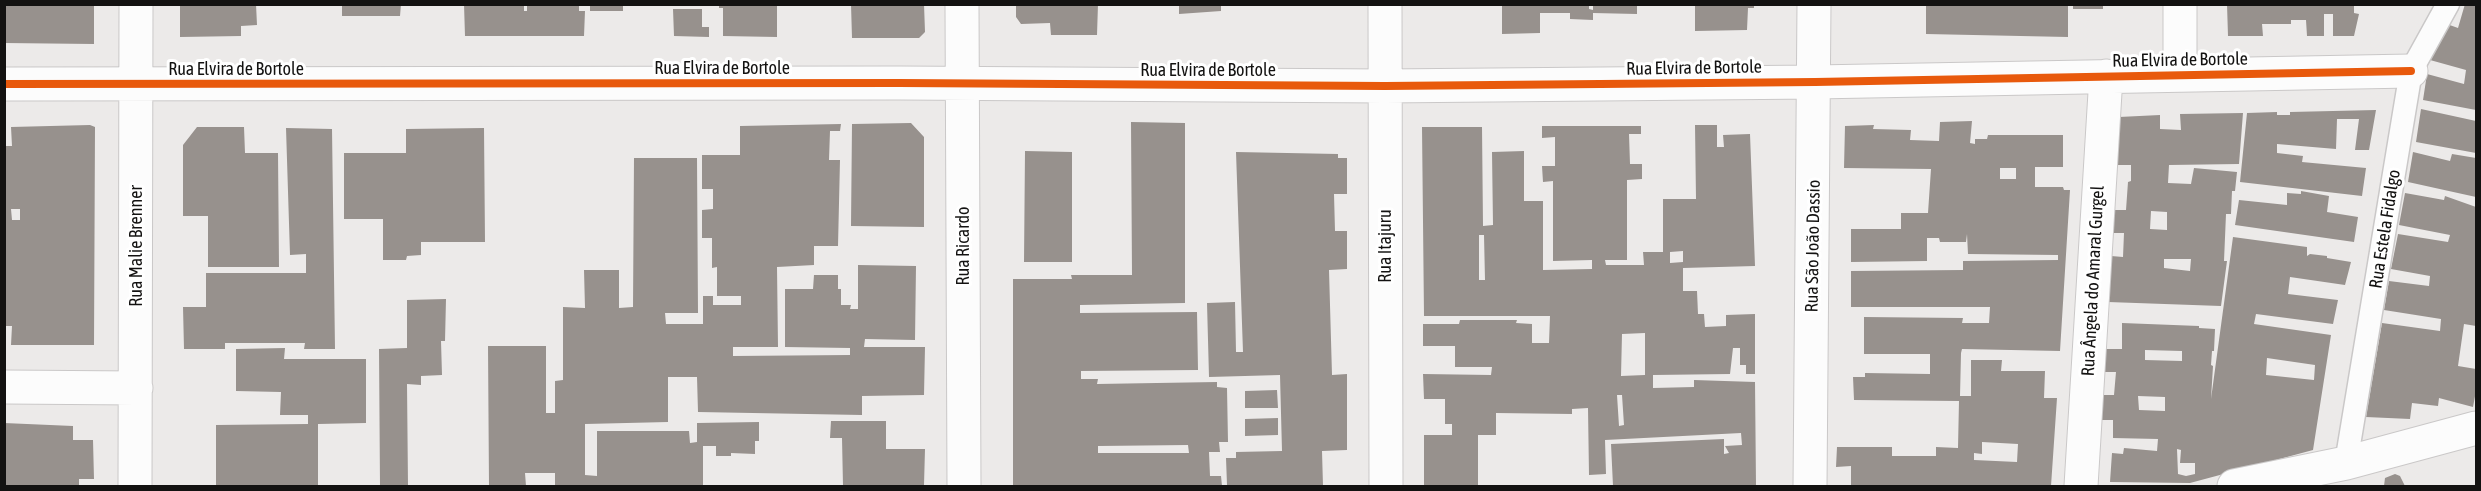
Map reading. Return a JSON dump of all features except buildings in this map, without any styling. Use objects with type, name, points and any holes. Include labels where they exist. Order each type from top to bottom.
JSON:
[{"type":"street","name":"Rua Malie Brenner","points":[[135,486],[136,4]]},
{"type":"street","name":"Rua Ricardo","points":[[962,4],[964,486]]},
{"type":"street","name":"Rua Itajuru","points":[[1385,4],[1386,486]]},
{"type":"street","name":"Rua São João Dassio","points":[[1810,486],[1814,4]]},
{"type":"street","points":[[2180,4],[2180,75]]},
{"type":"street","name":"Rua Elvira de Bortole","points":[[4,84],[963,83],[1385,86],[1815,82],[2411,71]]},
{"type":"street","name":"Rua Ângela do Amaral Gurgel","points":[[2081,486],[2106,76]]},
{"type":"street","points":[[4,387],[136,388]]},
{"type":"street","points":[[2234,486],[2346,463],[2476,428]]},
{"type":"lane","name":"Rua Estela Fidalgo","points":[[2346,463],[2411,71],[2448,4]]},
{"type":"cycle path","points":[[4,84],[899,83],[1385,86],[1815,82],[2411,71]]}]
